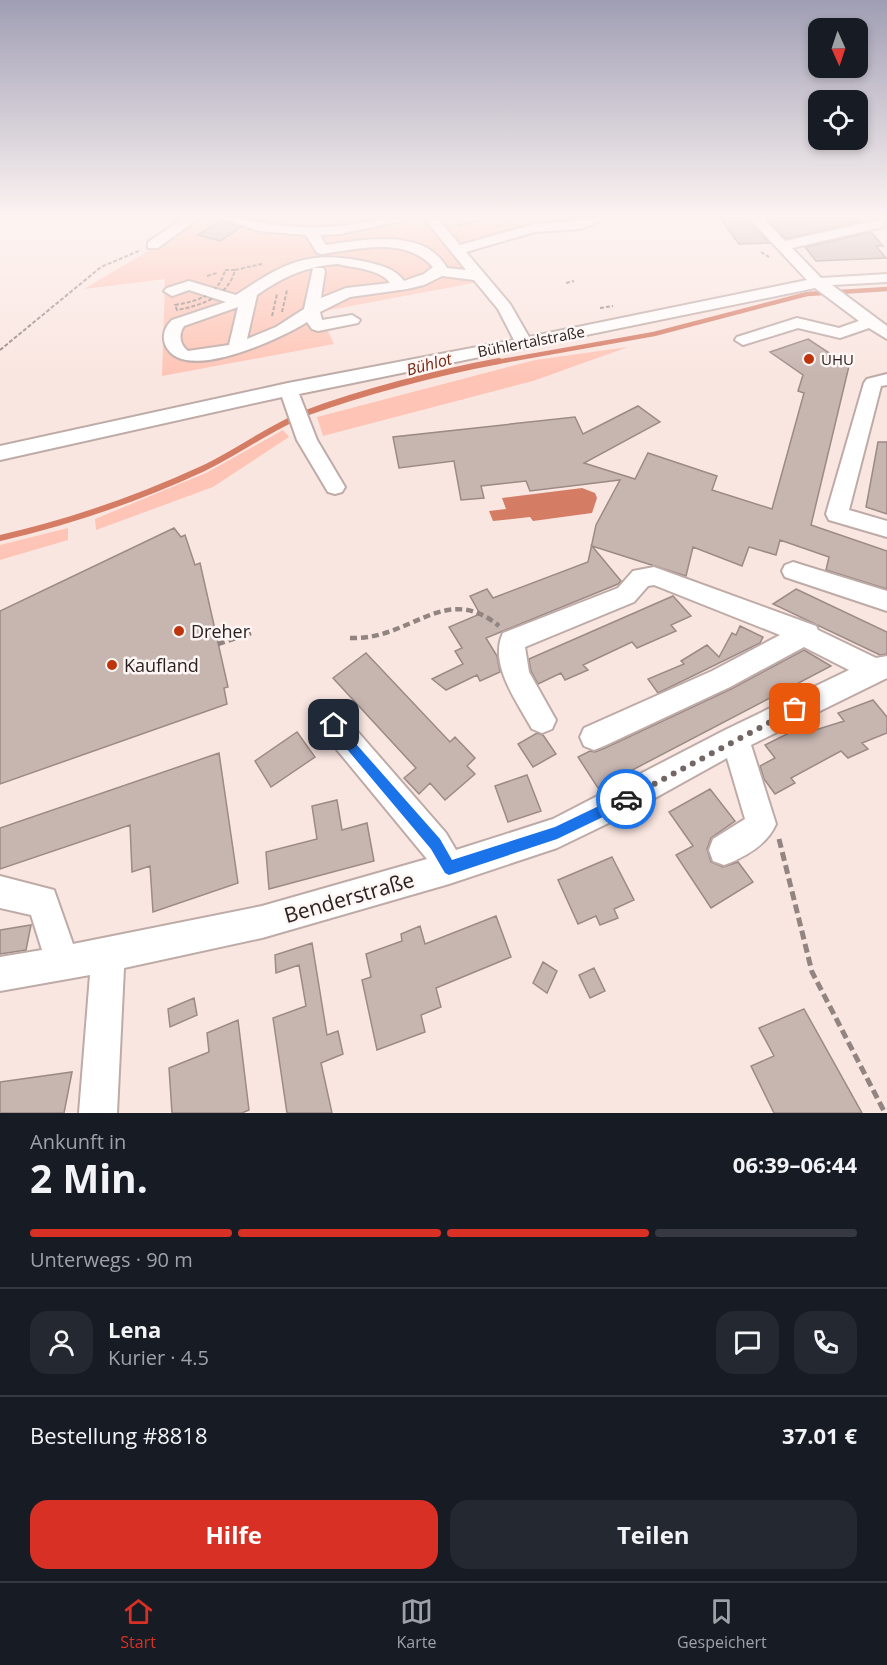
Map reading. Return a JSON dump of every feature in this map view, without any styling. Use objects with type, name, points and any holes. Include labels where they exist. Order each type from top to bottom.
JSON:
[{"type":"street","points":[[281,270],[274,272],[244,298],[207,316],[174,326],[172,334],[177,352],[185,356],[237,347],[272,335],[312,309],[334,297],[350,292],[408,288],[438,271],[481,278]]},
{"type":"street","points":[[377,270],[385,272],[408,288]]},
{"type":"street","points":[[475,270],[512,318],[518,334],[525,342]]},
{"type":"street","points":[[806,270],[820,284],[887,334]]},
{"type":"street","points":[[318,271],[312,309],[314,322],[318,326],[352,320]]},
{"type":"street","name":"Bühlertalstraße","points":[[0,453],[290,394],[525,342],[820,284],[887,278]]},
{"type":"street","points":[[172,291],[189,285],[244,298]]},
{"type":"street","points":[[237,347],[244,298]]},
{"type":"street","points":[[743,340],[797,322],[840,333],[871,322]]},
{"type":"street","points":[[882,385],[855,446],[837,514],[887,529]]},
{"type":"street","points":[[290,394],[309,443],[335,487]]},
{"type":"street","points":[[793,571],[887,601]]},
{"type":"street","points":[[542,720],[516,674],[512,641],[626,595],[641,578],[654,576],[807,633],[880,668]]},
{"type":"street","points":[[594,737],[721,680],[807,633]]},
{"type":"street","name":"Benderstraße","points":[[0,974],[63,964],[262,922],[449,868],[557,833],[609,808],[735,739],[880,668]]},
{"type":"street","points":[[334,725],[435,844],[449,868]]},
{"type":"street","points":[[724,850],[752,833],[761,824],[735,739]]},
{"type":"street","points":[[0,892],[43,901],[63,964]]},
{"type":"street","points":[[98,1113],[108,955]]},
{"type":"path","points":[[0,350],[97,270]]},
{"type":"path","points":[[235,270],[274,272],[290,278],[272,335]]},
{"type":"path","points":[[272,335],[279,283],[274,272]]},
{"type":"path","points":[[566,283],[574,281]]},
{"type":"path","points":[[600,308],[613,306]]},
{"type":"path","points":[[350,638],[373,639],[440,612],[464,607],[478,609],[494,620],[512,641]]},
{"type":"path","points":[[218,644],[251,633]]},
{"type":"path","points":[[778,833],[812,972],[885,1113]]},
{"type":"shaded area","points":[[116,270],[469,270],[479,282],[319,312],[334,344],[162,376],[165,279],[84,289]]},
{"type":"shaded area","points":[[628,347],[533,381],[323,436],[317,417],[535,360]]},
{"type":"shaded area","points":[[283,430],[289,437],[213,487],[96,530],[95,519],[208,472]]},
{"type":"shaded area","points":[[582,488],[595,493],[597,498],[592,513],[533,521],[530,517],[493,521],[489,511],[506,509],[502,498]]},
{"type":"shaded area","points":[[68,528],[68,540],[0,560],[0,545]]},
{"type":"building","points":[[808,339],[849,366],[811,525],[887,551],[887,589],[826,570],[829,557],[780,540],[776,555],[749,547],[742,566],[693,547],[686,576],[592,546],[621,581],[618,584],[486,638],[497,656],[500,672],[480,681],[477,675],[446,690],[432,679],[463,664],[455,651],[462,648],[449,627],[480,614],[470,596],[487,589],[493,598],[588,562],[596,525],[620,480],[530,491],[526,481],[481,486],[484,498],[461,500],[454,461],[399,468],[393,437],[575,417],[583,434],[638,406],[660,422],[584,463],[635,479],[648,453],[717,476],[712,490],[772,509],[804,393],[798,391],[803,375],[770,352]]},
{"type":"building","points":[[878,442],[887,442],[887,514],[866,507]]},
{"type":"building","name":"Kaufland","points":[[174,528],[181,537],[185,535],[195,565],[200,563],[228,687],[224,688],[227,704],[0,784],[0,611]]},
{"type":"building","points":[[796,589],[887,632],[887,654],[880,655],[773,604]]},
{"type":"building","points":[[673,596],[691,616],[671,625],[676,631],[637,648],[632,642],[583,665],[588,670],[565,680],[561,673],[538,684],[531,671],[529,659]]},
{"type":"building","points":[[740,626],[763,637],[760,643],[658,693],[648,679],[684,664],[681,661],[707,645],[719,657],[732,633],[736,635]]},
{"type":"building","points":[[804,650],[831,666],[598,788],[578,757],[590,751],[595,752],[605,748],[731,689]]},
{"type":"building","points":[[366,653],[450,742],[455,737],[475,758],[467,766],[475,774],[445,800],[430,783],[419,794],[404,778],[416,768],[333,678]]},
{"type":"building","points":[[873,700],[887,717],[887,733],[862,743],[868,749],[848,758],[841,751],[791,778],[795,783],[775,794],[764,779],[760,766],[775,758],[765,745],[801,727],[806,733],[844,721],[838,713]]},
{"type":"building","points":[[297,732],[315,757],[271,787],[255,761]]},
{"type":"building","points":[[537,733],[543,735],[556,754],[533,767],[518,744]]},
{"type":"building","points":[[219,753],[238,883],[153,912],[150,866],[132,872],[130,825],[0,869],[0,828]]},
{"type":"building","points":[[527,775],[541,811],[508,822],[495,786]]},
{"type":"building","points":[[710,789],[735,821],[711,838],[707,849],[711,862],[723,867],[738,862],[753,882],[711,908],[676,855],[693,846],[669,812]]},
{"type":"building","points":[[337,800],[342,830],[367,823],[374,861],[269,889],[266,852],[317,839],[312,806]]},
{"type":"building","points":[[612,857],[634,900],[614,909],[618,918],[600,925],[596,916],[578,924],[558,880]]},
{"type":"building","points":[[496,916],[511,957],[436,988],[441,1007],[421,1015],[425,1032],[377,1050],[362,980],[371,977],[366,954],[402,941],[401,934],[420,926],[425,944]]},
{"type":"building","points":[[31,925],[26,950],[0,954],[0,930]]},
{"type":"building","points":[[312,943],[327,1035],[338,1031],[343,1054],[321,1063],[332,1113],[287,1113],[273,1018],[306,1006],[299,965],[276,973],[275,955]]},
{"type":"building","points":[[543,962],[557,971],[547,993],[533,983]]},
{"type":"building","points":[[594,968],[605,991],[590,998],[579,975]]},
{"type":"building","points":[[194,998],[197,1015],[170,1027],[168,1009]]},
{"type":"building","points":[[804,1009],[862,1113],[774,1113],[751,1066],[774,1056],[759,1028]]},
{"type":"building","points":[[238,1020],[249,1110],[242,1113],[172,1113],[169,1068],[209,1052],[207,1033]]},
{"type":"building","points":[[72,1072],[64,1113],[0,1113],[0,1082]]},
{"type":"waterway","name":"Bühlot","points":[[491,363],[654,334],[807,294],[887,289]]},
{"type":"waterway","name":"Bühlot","points":[[0,538],[103,509],[178,480],[292,419],[328,405],[401,383],[499,361]]},
{"type":"way so far","points":[[626,799],[795,709]]},
{"type":"place","name":"UHU","points":[[809,359]]},
{"type":"place","name":"Dreher","points":[[179,631]]},
{"type":"place","name":"Kaufland","points":[[112,665]]},
{"type":"route","points":[[334,725],[435,844],[449,868],[557,833],[626,799]]}]
